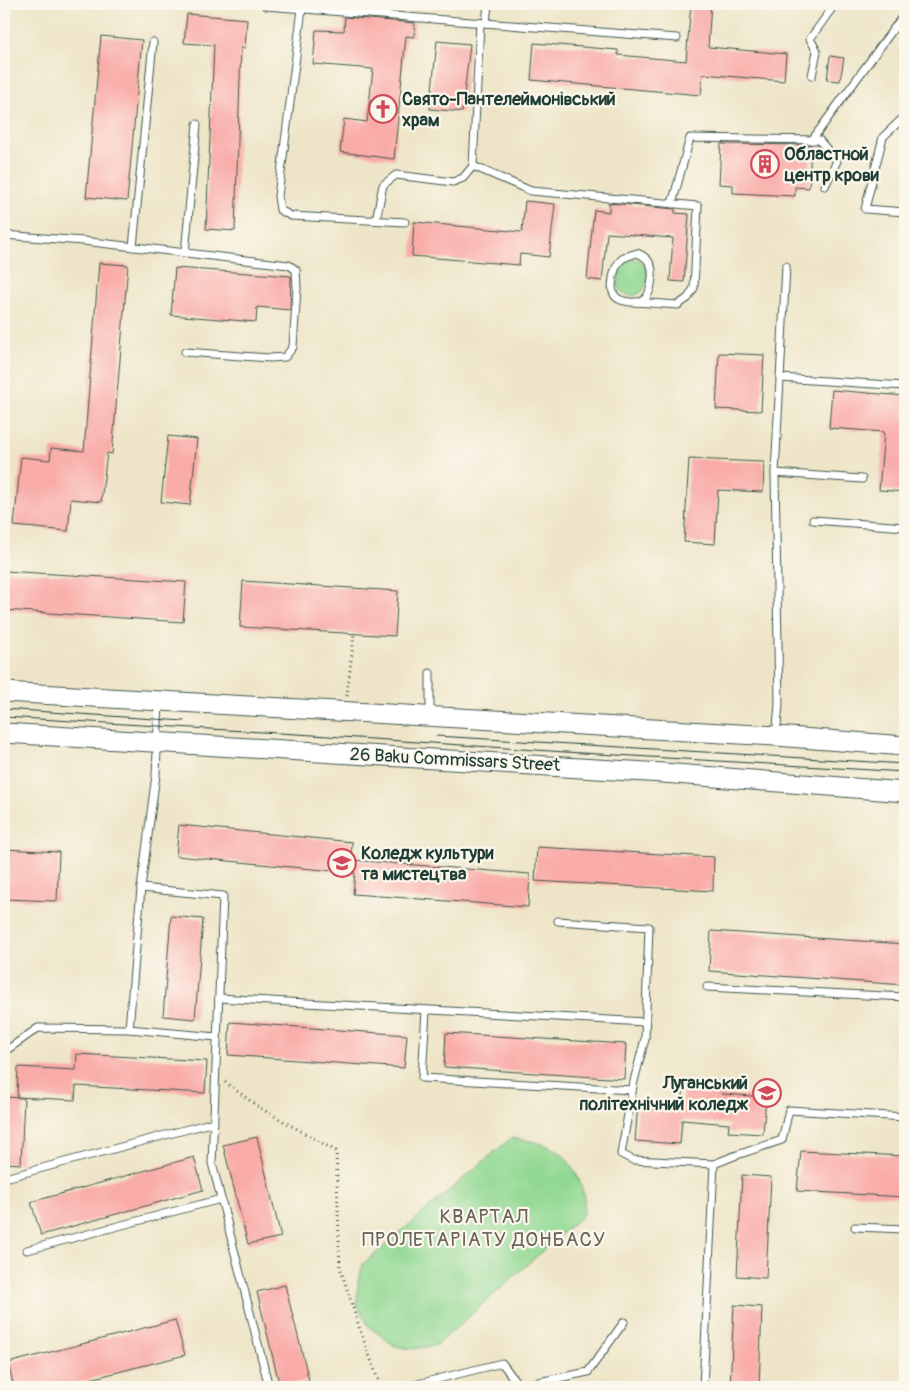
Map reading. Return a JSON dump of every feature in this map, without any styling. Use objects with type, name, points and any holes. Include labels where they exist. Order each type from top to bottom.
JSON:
[{"type":"street","points":[[4,692],[776,736],[905,746]]},
{"type":"street","name":"26 Baku Commissars Street","points":[[4,733],[663,772],[905,792]]},
{"type":"lane","points":[[266,4],[266,6],[302,9],[677,38]]},
{"type":"lane","points":[[376,220],[383,185],[396,175],[453,182],[462,178],[473,166],[483,23],[488,4]]},
{"type":"lane","points":[[812,76],[817,51],[810,39],[835,4]]},
{"type":"lane","points":[[302,9],[278,196],[280,210],[291,216],[404,222]]},
{"type":"lane","points":[[812,140],[905,13]]},
{"type":"lane","points":[[132,247],[153,42]]},
{"type":"lane","points":[[905,116],[883,138],[865,209],[905,212]]},
{"type":"lane","points":[[185,253],[197,124]]},
{"type":"lane","points":[[672,204],[690,138],[819,140],[837,161],[825,186]]},
{"type":"lane","points":[[473,166],[531,191],[698,206],[694,288],[688,298],[678,305],[635,302],[622,301],[615,297],[612,290],[616,266],[621,259],[637,254],[643,255],[652,269],[651,286],[646,296],[642,301],[635,302]]},
{"type":"lane","points":[[4,235],[83,241],[289,265],[296,270],[297,288],[293,347],[286,357],[270,358],[184,352]]},
{"type":"lane","points":[[776,736],[779,704],[775,474],[786,266]]},
{"type":"lane","points":[[780,378],[905,386]]},
{"type":"lane","points":[[775,474],[862,479]]},
{"type":"lane","points":[[813,520],[905,527]]},
{"type":"lane","points":[[430,673],[430,716]]},
{"type":"lane","points":[[129,1029],[141,888],[156,775],[159,701]]},
{"type":"lane","points":[[141,888],[223,896],[212,1163],[269,1387]]},
{"type":"lane","points":[[558,921],[649,928],[644,1039],[632,1090],[621,1154],[633,1160],[714,1164],[782,1140],[789,1110],[905,1117]]},
{"type":"lane","points":[[707,987],[905,997]]},
{"type":"lane","points":[[219,998],[645,1022]]},
{"type":"lane","points":[[426,1010],[422,1078],[632,1090]]},
{"type":"lane","points":[[4,1052],[38,1028],[129,1029],[217,1037]]},
{"type":"lane","points":[[8,1176],[214,1122]]},
{"type":"lane","points":[[703,1387],[714,1164]]},
{"type":"lane","points":[[27,1250],[221,1199]]},
{"type":"lane","points":[[855,1227],[905,1229]]},
{"type":"lane","points":[[406,1387],[502,1363],[519,1386],[588,1372],[624,1322]]},
{"type":"path","points":[[346,712],[354,634]]},
{"type":"path","points":[[216,1075],[260,1108],[336,1151],[340,1267],[361,1333],[382,1387]]},
{"type":"green space","points":[[633,259],[641,262],[646,267],[648,274],[644,289],[639,294],[632,296],[620,290],[618,277],[623,264]]},
{"type":"green space","points":[[511,1138],[545,1145],[556,1150],[566,1159],[575,1172],[581,1186],[584,1201],[583,1215],[437,1345],[413,1349],[395,1346],[369,1327],[357,1304],[358,1281],[363,1264]]},
{"type":"building","points":[[691,4],[711,4],[708,47],[786,54],[784,81],[703,74],[701,95],[531,80],[534,43],[618,50],[618,55],[686,61]]},
{"type":"building","points":[[187,14],[247,19],[245,48],[241,48],[235,231],[206,229],[214,45],[184,43]]},
{"type":"building","points":[[345,17],[415,23],[414,37],[406,36],[394,159],[340,152],[344,119],[367,122],[373,69],[313,64],[316,30],[344,31]]},
{"type":"building","points":[[101,36],[142,40],[127,201],[86,197]]},
{"type":"building","points":[[437,41],[470,44],[462,112],[430,109]]},
{"type":"building","points":[[830,56],[844,58],[840,81],[827,80]]},
{"type":"building","name":"Областной центр крови","points":[[721,144],[811,145],[809,188],[795,187],[795,196],[733,193],[733,185],[719,184]]},
{"type":"building","points":[[525,201],[555,204],[549,257],[520,254],[519,265],[412,256],[414,222],[522,232]]},
{"type":"building","points":[[609,203],[675,209],[675,213],[689,214],[684,282],[670,281],[673,238],[607,233],[602,281],[587,279],[594,210],[609,212]]},
{"type":"building","points":[[99,263],[128,265],[112,454],[107,453],[101,502],[71,499],[68,531],[14,526],[21,457],[50,460],[51,448],[84,451]]},
{"type":"building","points":[[175,268],[291,276],[290,310],[257,307],[256,322],[171,315]]},
{"type":"building","points":[[719,353],[764,355],[761,411],[716,409]]},
{"type":"building","points":[[832,390],[905,396],[905,492],[879,490],[884,432],[829,428]]},
{"type":"building","points":[[168,436],[197,439],[190,505],[161,502]]},
{"type":"building","points":[[689,459],[764,462],[763,492],[718,490],[715,544],[684,542]]},
{"type":"building","points":[[4,571],[186,582],[183,622],[4,610]]},
{"type":"building","points":[[243,581],[398,591],[395,636],[240,627]]},
{"type":"building","points":[[179,825],[352,842],[351,860],[530,874],[528,907],[353,894],[355,873],[176,856]]},
{"type":"building","points":[[537,847],[714,857],[713,891],[535,881]]},
{"type":"building","points":[[4,849],[59,852],[57,901],[4,899]]},
{"type":"building","points":[[171,916],[203,919],[195,1019],[163,1016]]},
{"type":"building","points":[[711,931],[905,944],[905,985],[709,971]]},
{"type":"building","points":[[230,1022],[407,1035],[404,1068],[228,1055]]},
{"type":"building","points":[[446,1033],[626,1044],[624,1079],[444,1067]]},
{"type":"building","points":[[77,1054],[207,1061],[205,1093],[76,1086],[75,1100],[17,1097],[18,1067],[76,1070]]},
{"type":"building","points":[[684,1081],[723,1085],[722,1094],[766,1097],[763,1134],[728,1132],[729,1124],[682,1120],[680,1144],[635,1141],[638,1103],[682,1107]]},
{"type":"building","points":[[4,1097],[24,1098],[21,1164],[4,1163]]},
{"type":"building","points":[[257,1137],[281,1237],[248,1244],[223,1145]]},
{"type":"building","points":[[801,1151],[905,1156],[905,1197],[797,1191]]},
{"type":"building","points":[[194,1157],[203,1190],[41,1235],[31,1202]]},
{"type":"building","points":[[742,1175],[771,1177],[766,1278],[737,1276]]},
{"type":"building","points":[[285,1285],[309,1380],[280,1387],[257,1292]]},
{"type":"building","points":[[734,1305],[762,1307],[759,1387],[730,1387]]},
{"type":"building","points":[[175,1320],[185,1355],[59,1387],[14,1387],[8,1363]]},
{"type":"tram line","points":[[4,709],[184,721]]},
{"type":"tram line","points":[[4,717],[905,772]]},
{"type":"tram line","points":[[436,736],[905,764]]},
{"type":"place","name":"Свято-Пантелеймонівський храм","points":[[383,109]]},
{"type":"place","name":"Областной центр крови","points":[[765,164]]},
{"type":"place","name":"Коледж культури та мистецтва","points":[[342,863]]},
{"type":"place","name":"Луганський політехнічний коледж","points":[[767,1093]]},
{"type":"district","name":"КВАРТАЛ ПРОЛЕТАРІАТУ ДОНБАСУ","points":[[484,1228]]}]
